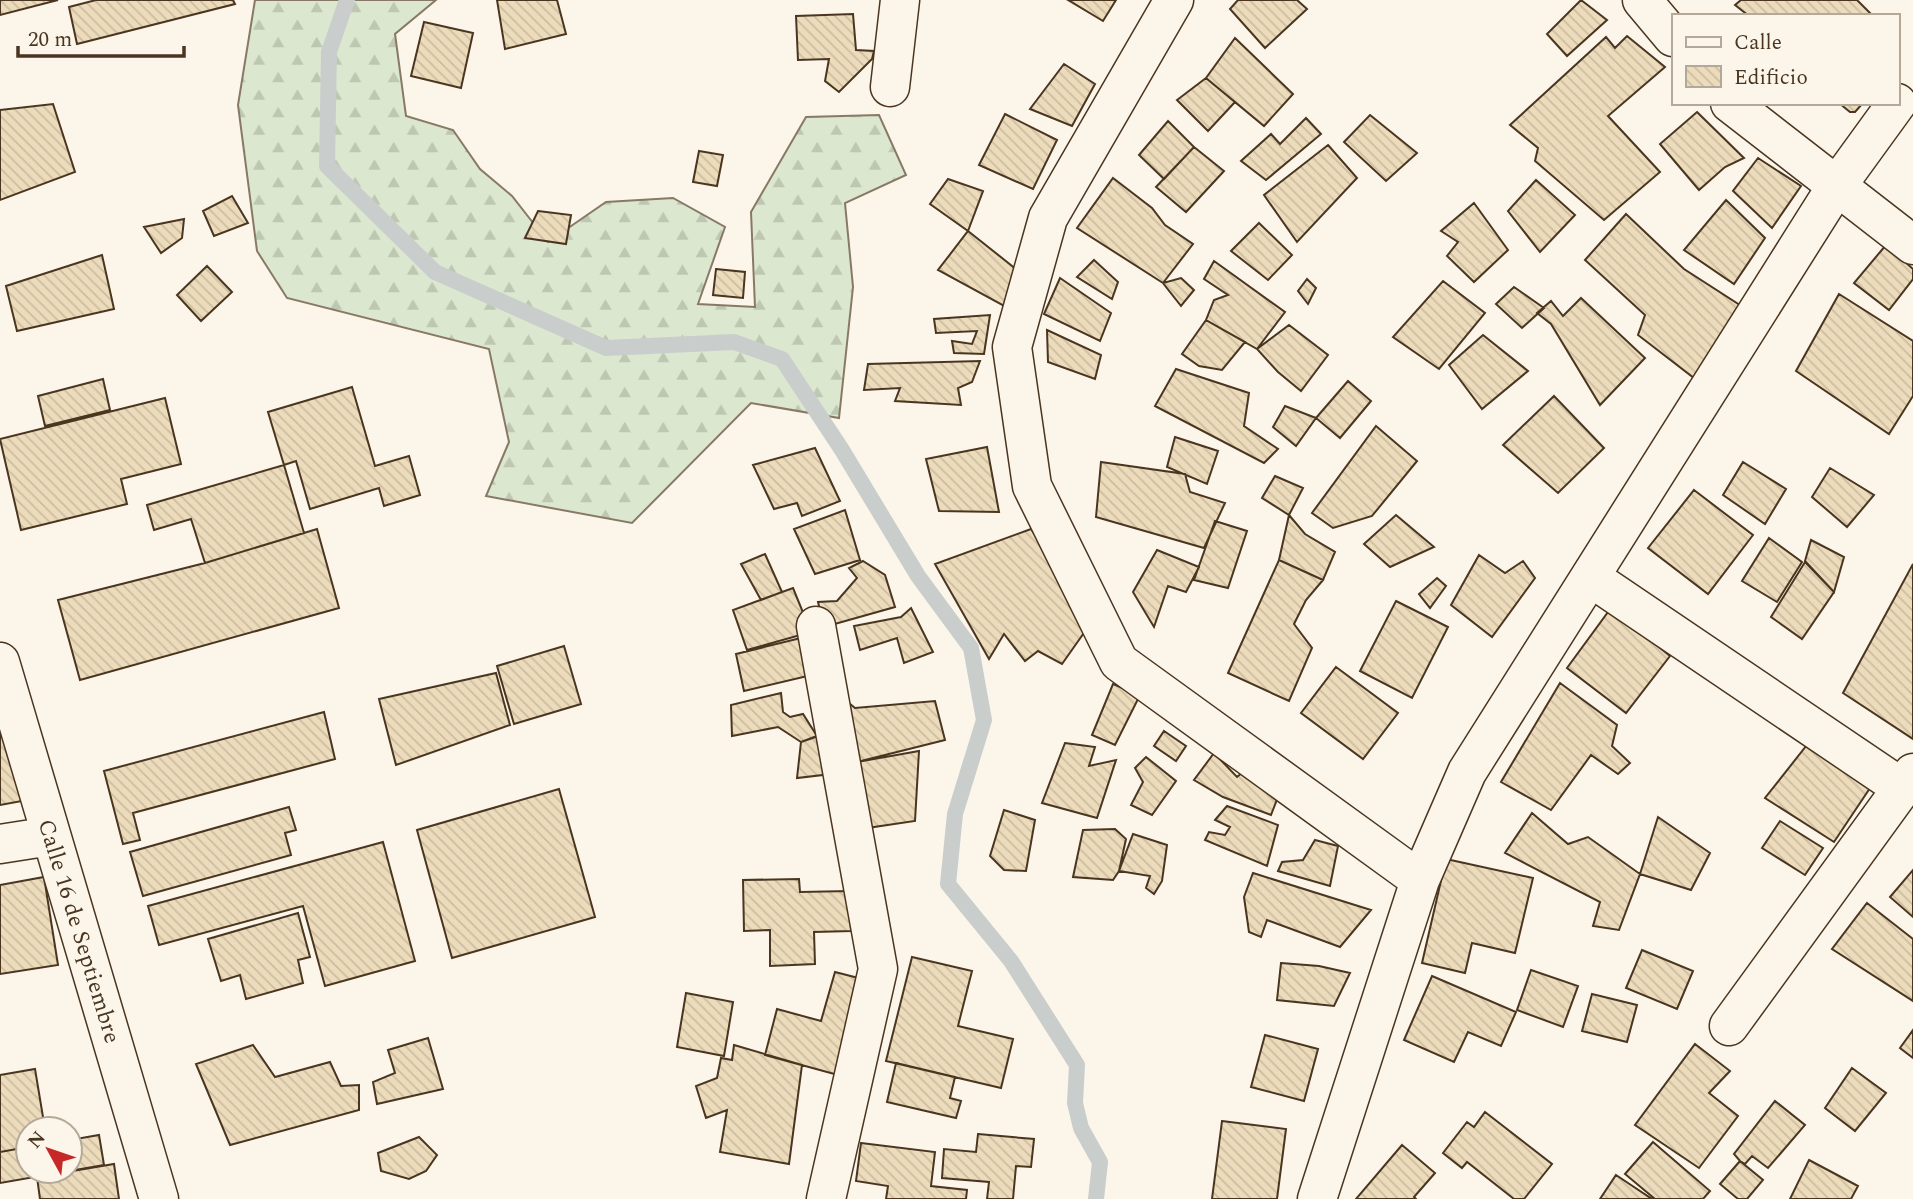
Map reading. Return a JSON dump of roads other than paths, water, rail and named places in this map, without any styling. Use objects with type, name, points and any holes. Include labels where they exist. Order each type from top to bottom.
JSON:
[{"type":"street","points":[[890,87],[900,0]]},
{"type":"street","points":[[1174,0],[1048,218],[1012,347],[1032,486],[1119,662],[1420,880]]},
{"type":"street","points":[[1642,0],[1672,36]]},
{"type":"street","points":[[1899,100],[1913,81]]},
{"type":"street","points":[[1733,105],[1913,245]]},
{"type":"street","points":[[1317,1199],[1420,880],[1467,772],[1836,187],[1896,105]]},
{"type":"street","points":[[1590,577],[1908,781],[1729,1026]]},
{"type":"street","points":[[816,626],[878,969],[826,1199]]},
{"type":"street","name":"Calle 16 de Septiembre","points":[[0,662],[159,1199]]},
{"type":"street","points":[[0,844],[51,836]]},
{"type":"waterway","points":[[347,0],[329,52],[327,166],[435,272],[606,348],[734,342],[782,359],[842,450],[918,576],[971,648],[984,720],[955,814],[948,884],[1011,961],[1077,1065],[1075,1103],[1081,1128],[1100,1162],[1096,1199]]}]
